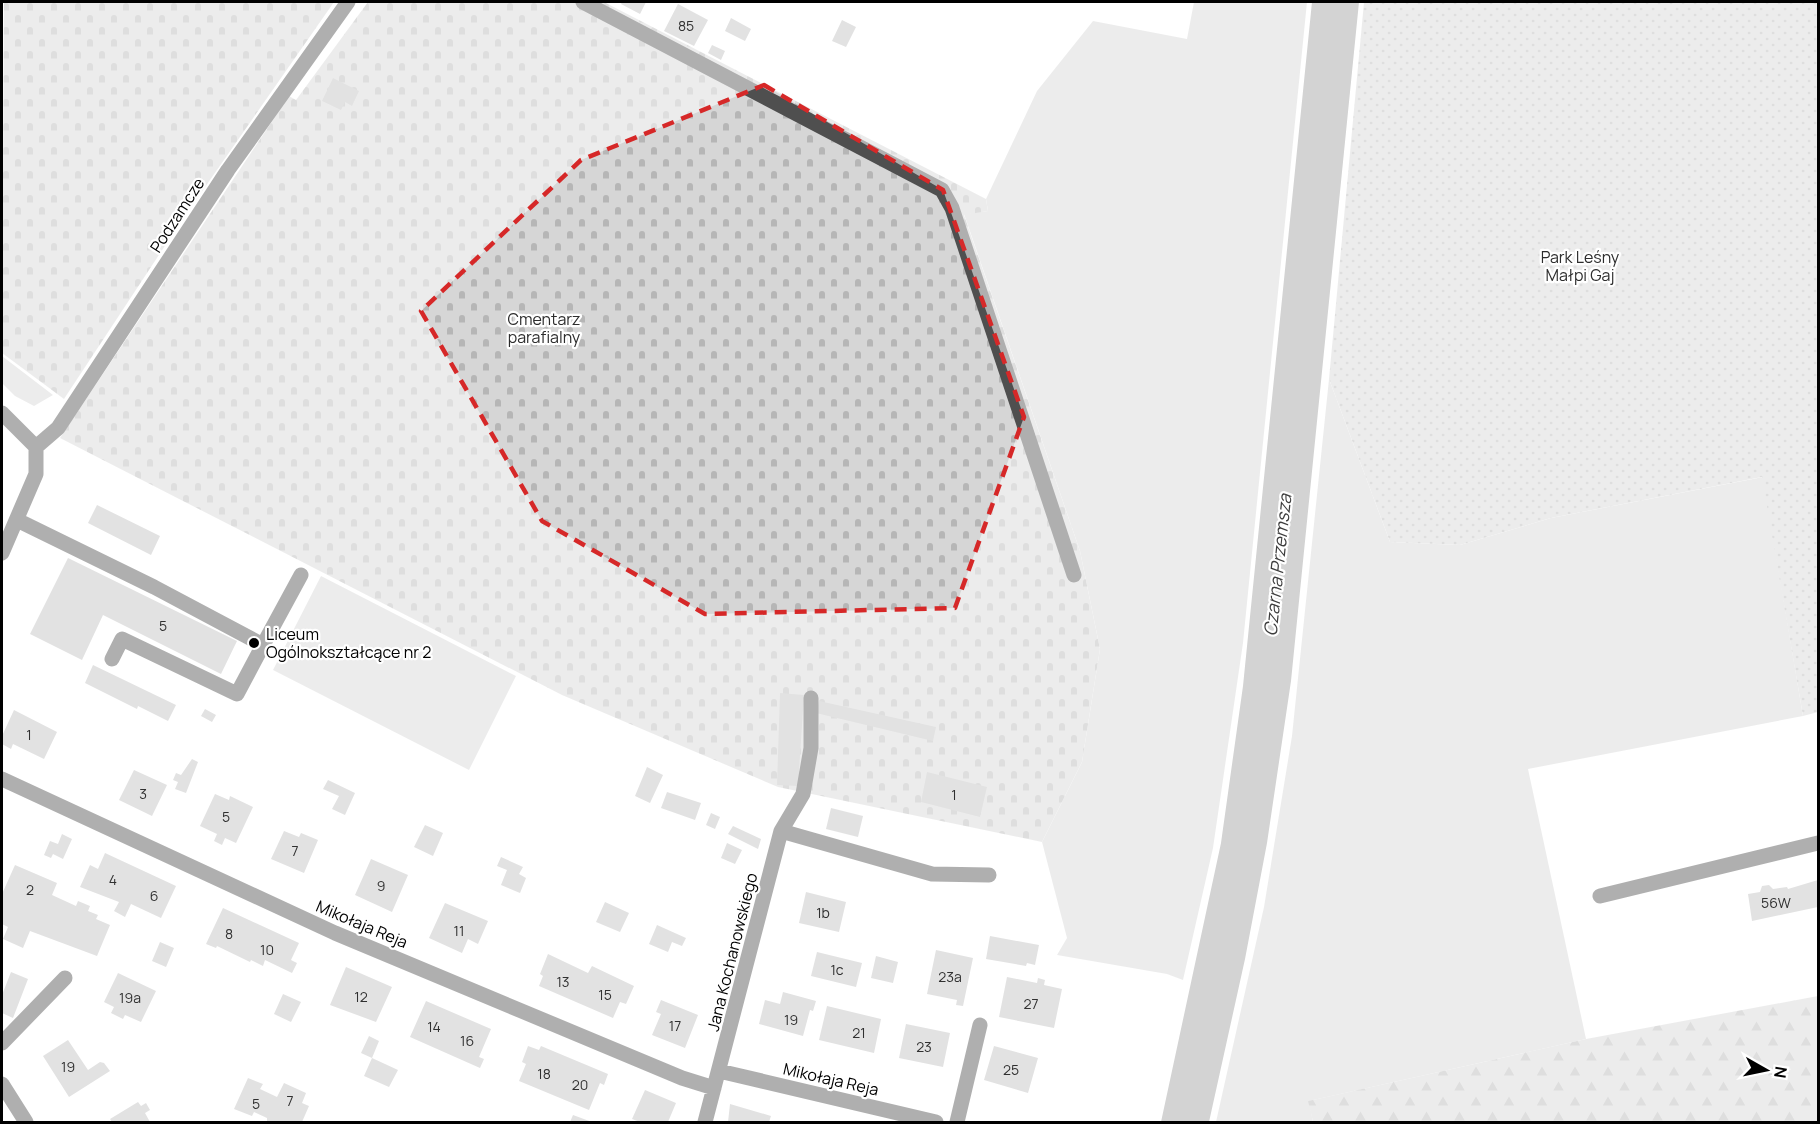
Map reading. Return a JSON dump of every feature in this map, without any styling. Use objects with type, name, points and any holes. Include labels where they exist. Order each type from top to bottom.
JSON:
[{"type":"street","name":"Podzamcze","points":[[36,447],[58,428],[228,170],[348,2]]},
{"type":"street","points":[[583,2],[942,190],[952,208],[1074,575]]},
{"type":"street","points":[[2,413],[36,447],[36,474],[2,553]]},
{"type":"street","points":[[17,519],[154,587],[263,645]]},
{"type":"street","points":[[112,659],[122,639],[237,694],[301,575]]},
{"type":"street","name":"Jana Kochanowskiego","points":[[705,1122],[780,831],[803,794],[811,748],[812,698]]},
{"type":"street","name":"Mikołaja Reja","points":[[2,778],[335,933],[682,1078],[714,1088]]},
{"type":"street","points":[[780,831],[932,874],[989,875]]},
{"type":"street","points":[[1599,896],[1818,843]]},
{"type":"street","points":[[2,1043],[65,978]]},
{"type":"street","points":[[957,1122],[980,1025]]},
{"type":"street","name":"Mikołaja Reja","points":[[719,1071],[936,1122]]},
{"type":"street","points":[[2,1084],[26,1122]]},
{"type":"highlighted area","points":[[764,85],[943,190],[1024,417],[955,608],[705,614],[542,521],[421,311],[581,160]]},
{"type":"green space","points":[[4,2],[334,2],[180,223],[64,399],[2,353]]},
{"type":"green space","name":"Cmentarz parafialny","points":[[368,2],[604,2],[986,199],[988,211],[964,215],[1080,551],[1100,649],[1082,762],[1042,842],[778,787],[562,695],[60,438],[289,96],[296,100]]},
{"type":"green space","points":[[1194,2],[1307,2],[1243,643],[1213,848],[1183,980],[1167,974],[1057,955],[1067,938],[1042,842],[1082,762],[1100,649],[1080,551],[964,214],[988,211],[986,199],[1037,91],[1093,21],[1187,39]]},
{"type":"green space","name":"Park Leśny Małpi Gaj","points":[[1364,2],[1818,2],[1818,712],[1803,716],[1762,477],[1551,518],[1460,545],[1390,542],[1329,379]]},
{"type":"green space","points":[[2,356],[53,395],[34,406],[15,396],[2,383]]},
{"type":"green space","points":[[1329,379],[1390,542],[1460,545],[1551,518],[1763,477],[1803,716],[1528,769],[1586,1039],[1309,1101],[1313,1122],[1216,1122],[1264,907],[1292,736]]},
{"type":"green space","points":[[321,576],[516,676],[469,770],[273,670]]},
{"type":"green space","points":[[1818,996],[1818,1122],[1313,1122],[1308,1101],[1586,1039]]},
{"type":"water","name":"Czarna Przemsza","points":[[1312,2],[1359,2],[1291,681],[1267,843],[1245,959],[1209,1122],[1161,1122],[1221,843],[1243,686]]},
{"type":"building","points":[[622,2],[646,2],[640,14],[621,4]]},
{"type":"building","points":[[678,4],[708,20],[694,46],[664,31]]},
{"type":"building","points":[[731,18],[751,29],[745,41],[725,31]]},
{"type":"building","points":[[842,20],[856,27],[846,47],[832,41]]},
{"type":"building","points":[[712,45],[725,51],[721,60],[708,53]]},
{"type":"building","points":[[333,78],[359,91],[352,106],[345,102],[341,110],[322,101]]},
{"type":"building","points":[[97,505],[160,536],[151,555],[88,523]]},
{"type":"building","points":[[68,558],[237,641],[221,674],[103,615],[82,660],[30,634]]},
{"type":"building","points":[[93,665],[176,705],[168,721],[138,706],[137,709],[85,683]]},
{"type":"building","points":[[780,693],[804,695],[798,786],[777,785]]},
{"type":"building","points":[[819,701],[936,727],[933,741],[816,713]]},
{"type":"building","points":[[205,709],[216,715],[212,722],[201,716]]},
{"type":"building","points":[[14,710],[57,732],[44,759],[13,744],[11,749],[2,744],[2,736]]},
{"type":"building","points":[[192,759],[198,762],[186,793],[175,789],[178,782],[173,780],[176,773],[181,775]]},
{"type":"building","points":[[647,767],[663,775],[650,803],[635,796]]},
{"type":"building","points":[[134,770],[167,785],[152,816],[119,800]]},
{"type":"building","points":[[927,772],[987,787],[980,817],[921,802]]},
{"type":"building","points":[[328,780],[355,793],[345,815],[332,809],[339,796],[323,789]]},
{"type":"building","points":[[667,792],[701,803],[695,820],[661,808]]},
{"type":"building","points":[[215,794],[229,800],[230,796],[253,807],[236,843],[225,838],[222,845],[214,841],[217,834],[200,826]]},
{"type":"building","points":[[831,808],[863,816],[858,837],[826,829]]},
{"type":"building","points":[[711,813],[720,817],[715,829],[706,825]]},
{"type":"building","points":[[425,825],[443,833],[433,856],[414,847]]},
{"type":"building","points":[[733,826],[761,839],[758,849],[728,834]]},
{"type":"building","points":[[284,831],[299,837],[301,833],[318,840],[304,873],[271,859]]},
{"type":"building","points":[[62,834],[72,839],[63,859],[53,854],[51,858],[44,855],[50,841],[58,844]]},
{"type":"building","points":[[727,843],[742,850],[735,864],[721,858]]},
{"type":"building","points":[[105,853],[176,886],[161,918],[131,904],[125,917],[114,911],[119,902],[80,887],[90,865],[98,869]]},
{"type":"building","points":[[501,857],[523,867],[519,874],[526,878],[520,893],[501,885],[507,870],[497,866]]},
{"type":"building","points":[[371,859],[408,875],[392,912],[355,895]]},
{"type":"building","points":[[15,865],[57,883],[52,895],[76,906],[78,901],[90,906],[88,911],[98,915],[96,919],[110,925],[97,956],[30,931],[23,948],[3,939],[8,927],[2,924],[2,894]]},
{"type":"building","points":[[1818,880],[1818,907],[1752,921],[1748,894],[1760,892],[1762,886],[1769,885],[1773,889],[1787,887],[1788,889]]},
{"type":"building","points":[[806,892],[846,902],[839,932],[799,923]]},
{"type":"building","points":[[605,902],[629,913],[620,932],[596,922]]},
{"type":"building","points":[[445,903],[488,921],[478,944],[468,939],[462,953],[429,938]]},
{"type":"building","points":[[223,908],[299,943],[291,960],[297,963],[292,973],[265,960],[263,966],[217,946],[216,948],[206,944]]},
{"type":"building","points":[[657,925],[686,938],[682,946],[672,942],[668,952],[649,944]]},
{"type":"building","points":[[990,936],[1039,945],[1035,965],[1027,963],[1026,966],[986,959]]},
{"type":"building","points":[[160,942],[174,948],[166,967],[152,961]]},
{"type":"building","points":[[936,950],[973,958],[963,1006],[956,1005],[957,1000],[927,994]]},
{"type":"building","points":[[817,952],[862,963],[856,987],[811,976]]},
{"type":"building","points":[[548,954],[588,973],[592,966],[634,986],[626,1004],[620,1002],[613,1018],[539,986],[543,976],[540,974]]},
{"type":"building","points":[[876,956],[898,962],[893,983],[871,978]]},
{"type":"building","points":[[346,967],[392,987],[376,1022],[330,1005]]},
{"type":"building","points":[[11,972],[28,979],[13,1018],[2,1013],[2,995]]},
{"type":"building","points":[[118,973],[156,991],[141,1022],[125,1015],[123,1019],[111,1013],[114,1007],[104,1002]]},
{"type":"building","points":[[1007,977],[1037,983],[1038,978],[1045,980],[1044,985],[1062,989],[1054,1028],[999,1017]]},
{"type":"building","points":[[783,992],[816,1001],[813,1011],[810,1010],[803,1036],[759,1024],[765,1000],[780,1004]]},
{"type":"building","points":[[283,994],[301,1002],[291,1022],[274,1014]]},
{"type":"building","points":[[661,1000],[698,1015],[685,1048],[652,1035],[661,1014],[656,1012]]},
{"type":"building","points":[[426,1001],[491,1029],[479,1057],[484,1059],[480,1068],[410,1037]]},
{"type":"building","points":[[827,1006],[881,1019],[874,1053],[819,1040]]},
{"type":"building","points":[[906,1024],[950,1033],[943,1067],[899,1058]]},
{"type":"building","points":[[369,1036],[379,1041],[372,1058],[361,1053]]},
{"type":"building","points":[[68,1040],[88,1070],[100,1062],[104,1063],[110,1071],[69,1097],[43,1056]]},
{"type":"building","points":[[528,1046],[539,1050],[541,1046],[608,1074],[604,1085],[600,1083],[589,1110],[519,1081],[526,1064],[522,1062]]},
{"type":"building","points":[[994,1046],[1038,1058],[1028,1093],[984,1080]]},
{"type":"building","points":[[372,1058],[398,1070],[389,1087],[364,1076]]},
{"type":"building","points":[[248,1078],[263,1084],[260,1089],[277,1097],[284,1083],[306,1093],[302,1103],[309,1106],[302,1122],[267,1122],[267,1118],[254,1112],[252,1116],[234,1109]]},
{"type":"building","points":[[645,1090],[676,1103],[668,1122],[640,1122],[632,1119]]},
{"type":"building","points":[[138,1102],[141,1106],[146,1103],[150,1110],[145,1113],[150,1122],[112,1122],[110,1119]]},
{"type":"building","points":[[730,1104],[771,1116],[769,1122],[728,1122]]},
{"type":"building","points":[[573,1115],[592,1122],[570,1122]]},
{"type":"place","name":"Liceum Ogólnokształcące nr 2","points":[[254,643]]}]
